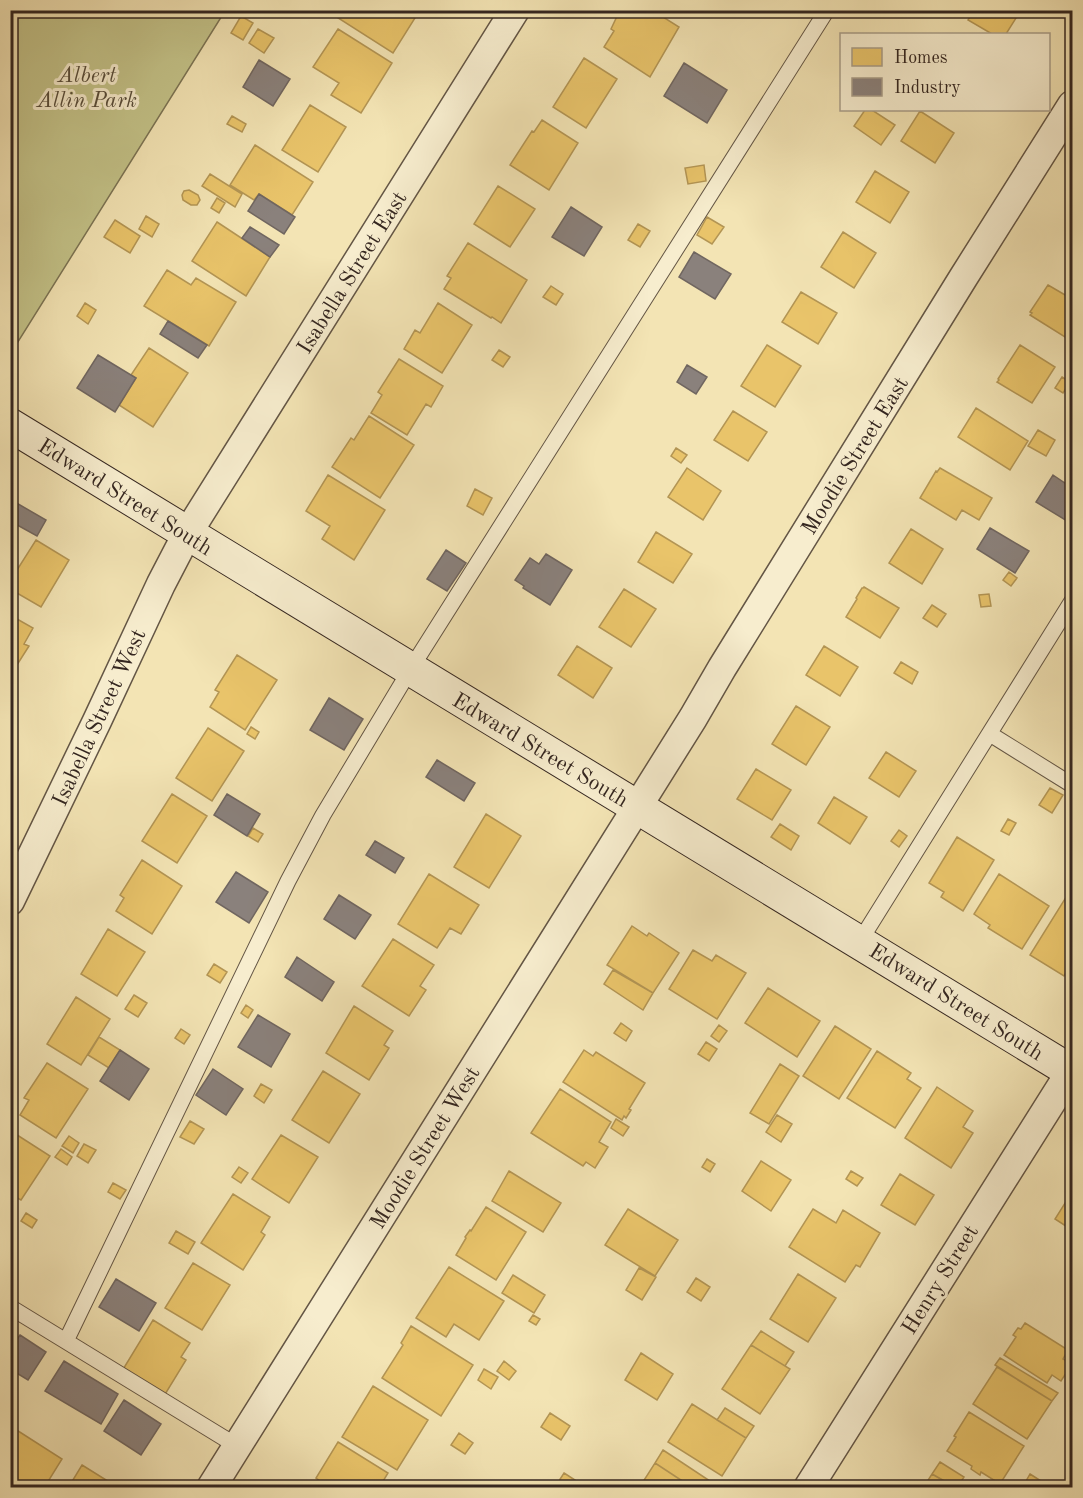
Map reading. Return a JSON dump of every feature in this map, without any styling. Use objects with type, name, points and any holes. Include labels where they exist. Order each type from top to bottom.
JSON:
[{"type":"main road","name":"Edward Street South","points":[[10,425],[1072,1071]]},
{"type":"street","name":"Isabella Street East","points":[[187,534],[515,10]]},
{"type":"street","name":"Moodie Street East","points":[[636,807],[1072,105]]},
{"type":"street","name":"Isabella Street West","points":[[10,901],[187,534]]},
{"type":"street","name":"Moodie Street West","points":[[211,1488],[636,807]]},
{"type":"street","name":"Henry Street","points":[[808,1488],[1072,1071]]},
{"type":"lane","points":[[66,1341],[288,880],[323,815],[410,670],[827,10]]},
{"type":"lane","points":[[860,941],[1072,601]]},
{"type":"lane","points":[[990,734],[1072,785]]},
{"type":"lane","points":[[10,1307],[237,1446]]},
{"type":"green space","name":"Albert Allin Park","points":[[10,11],[225,11],[11,353]]},
{"type":"building: Homes","points":[[338,10],[420,10],[393,53],[335,16]]},
{"type":"building: Homes","points":[[620,10],[652,10],[679,27],[650,77],[604,47],[614,31],[611,29]]},
{"type":"building: Homes","points":[[974,10],[1021,10],[1007,33],[990,33],[968,20]]},
{"type":"building: Homes","points":[[241,16],[253,23],[243,40],[231,33]]},
{"type":"building: Homes","points":[[258,29],[274,38],[264,53],[249,43]]},
{"type":"building: Homes","points":[[338,29],[392,63],[361,113],[331,95],[339,83],[313,67]]},
{"type":"building: Homes","points":[[584,58],[617,79],[586,128],[553,107]]},
{"type":"building: Homes","points":[[310,105],[346,127],[318,172],[282,150]]},
{"type":"building: Homes","points":[[864,111],[874,111],[895,125],[881,145],[854,126]]},
{"type":"building: Homes","points":[[920,111],[954,133],[935,163],[901,141]]},
{"type":"building: Homes","points":[[232,116],[246,124],[242,132],[227,124]]},
{"type":"building: Homes","points":[[542,120],[578,143],[549,190],[510,165]]},
{"type":"building: Homes","points":[[255,145],[313,182],[292,215],[259,194],[254,200],[230,185]]},
{"type":"building: Homes","points":[[704,165],[706,181],[688,184],[685,168]]},
{"type":"building: Homes","points":[[875,171],[909,192],[890,223],[856,202]]},
{"type":"building: Homes","points":[[210,174],[242,194],[235,207],[202,186]]},
{"type":"building: Homes","points":[[498,186],[535,209],[510,247],[474,224]]},
{"type":"building: Homes","points":[[189,190],[198,195],[200,200],[197,205],[191,205],[183,200],[184,191]]},
{"type":"building: Homes","points":[[217,198],[225,203],[219,213],[211,208]]},
{"type":"building: Homes","points":[[146,216],[159,224],[152,237],[139,229]]},
{"type":"building: Homes","points":[[707,217],[724,227],[712,244],[697,235]]},
{"type":"building: Homes","points":[[115,220],[140,236],[130,253],[104,237]]},
{"type":"building: Homes","points":[[217,222],[270,257],[246,296],[192,261]]},
{"type":"building: Homes","points":[[638,224],[650,231],[640,247],[628,240]]},
{"type":"building: Homes","points":[[843,232],[876,253],[854,288],[821,267]]},
{"type":"building: Homes","points":[[468,243],[527,280],[501,323],[444,289],[451,278],[447,276]]},
{"type":"building: Homes","points":[[167,270],[191,285],[196,278],[236,302],[209,346],[144,306]]},
{"type":"building: Homes","points":[[1048,285],[1072,299],[1072,325],[1065,337],[1030,315]]},
{"type":"building: Homes","points":[[551,286],[563,294],[556,305],[543,297]]},
{"type":"building: Homes","points":[[801,292],[837,313],[818,344],[782,322]]},
{"type":"building: Homes","points":[[85,303],[96,310],[88,324],[77,316]]},
{"type":"building: Homes","points":[[438,303],[472,325],[442,373],[404,349],[415,330],[420,333]]},
{"type":"building: Homes","points":[[767,345],[801,366],[775,407],[741,386]]},
{"type":"building: Homes","points":[[1020,345],[1055,367],[1032,403],[997,382]]},
{"type":"building: Homes","points":[[149,348],[188,373],[153,427],[119,405],[136,378],[131,375]]},
{"type":"building: Homes","points":[[499,350],[510,357],[503,367],[492,360]]},
{"type":"building: Homes","points":[[399,359],[443,386],[431,407],[426,404],[407,435],[371,413],[382,395],[378,392]]},
{"type":"building: Homes","points":[[1062,377],[1070,382],[1063,393],[1055,388]]},
{"type":"building: Homes","points":[[976,408],[1028,441],[1010,470],[958,437]]},
{"type":"building: Homes","points":[[733,411],[767,432],[748,461],[714,440]]},
{"type":"building: Homes","points":[[369,416],[414,445],[380,498],[332,467],[351,438],[354,440]]},
{"type":"building: Homes","points":[[1038,430],[1055,440],[1046,456],[1028,446]]},
{"type":"building: Homes","points":[[676,448],[687,455],[681,463],[671,456]]},
{"type":"building: Homes","points":[[687,468],[721,491],[703,520],[668,497]]},
{"type":"building: Homes","points":[[940,468],[992,498],[979,520],[962,510],[956,520],[920,498]]},
{"type":"building: Homes","points":[[328,475],[385,510],[354,560],[322,539],[330,526],[306,511]]},
{"type":"building: Homes","points":[[475,489],[492,498],[483,515],[467,506]]},
{"type":"building: Homes","points":[[911,529],[943,549],[922,584],[889,563]]},
{"type":"building: Homes","points":[[656,532],[692,554],[673,583],[638,562]]},
{"type":"building: Homes","points":[[36,540],[69,560],[41,607],[10,589],[10,581]]},
{"type":"building: Homes","points":[[1009,572],[1017,578],[1011,586],[1003,580]]},
{"type":"building: Homes","points":[[864,587],[899,608],[880,638],[846,617]]},
{"type":"building: Homes","points":[[624,589],[656,609],[631,647],[599,627]]},
{"type":"building: Homes","points":[[989,594],[991,606],[981,607],[979,595]]},
{"type":"building: Homes","points":[[932,605],[946,614],[937,627],[923,618]]},
{"type":"building: Homes","points":[[10,615],[33,628],[24,644],[29,646],[10,676]]},
{"type":"building: Homes","points":[[577,646],[612,668],[593,698],[558,675]]},
{"type":"building: Homes","points":[[824,646],[858,667],[840,696],[806,675]]},
{"type":"building: Homes","points":[[237,655],[277,680],[245,730],[210,707],[219,692],[215,690]]},
{"type":"building: Homes","points":[[901,662],[918,672],[912,684],[894,673]]},
{"type":"building: Homes","points":[[796,706],[830,727],[806,765],[772,744]]},
{"type":"building: Homes","points":[[251,727],[259,732],[255,739],[247,734]]},
{"type":"building: Homes","points":[[208,728],[244,751],[212,801],[176,778]]},
{"type":"building: Homes","points":[[886,752],[916,771],[899,797],[869,778]]},
{"type":"building: Homes","points":[[756,769],[791,790],[772,820],[737,799]]},
{"type":"building: Homes","points":[[1050,788],[1063,795],[1052,813],[1039,805]]},
{"type":"building: Homes","points":[[172,794],[207,816],[177,863],[142,841]]},
{"type":"building: Homes","points":[[834,797],[867,817],[850,844],[818,823]]},
{"type":"building: Homes","points":[[486,814],[521,836],[489,888],[454,867]]},
{"type":"building: Homes","points":[[1008,819],[1016,823],[1009,835],[1001,831]]},
{"type":"building: Homes","points":[[780,824],[799,836],[791,850],[771,837]]},
{"type":"building: Homes","points":[[253,828],[263,834],[258,842],[248,836]]},
{"type":"building: Homes","points":[[899,830],[907,836],[899,847],[891,841]]},
{"type":"building: Homes","points":[[957,837],[994,860],[963,911],[941,897],[944,892],[929,883]]},
{"type":"building: Homes","points":[[142,860],[182,886],[152,934],[116,911],[124,898],[120,895]]},
{"type":"building: Homes","points":[[429,874],[479,905],[461,934],[450,928],[437,948],[398,924]]},
{"type":"building: Homes","points":[[999,874],[1049,906],[1022,949],[988,928],[990,925],[974,914]]},
{"type":"building: Homes","points":[[1068,894],[1072,897],[1072,961],[1064,976],[1030,955]]},
{"type":"building: Homes","points":[[632,926],[647,936],[649,933],[679,953],[653,993],[607,965]]},
{"type":"building: Homes","points":[[108,929],[145,952],[117,996],[81,974]]},
{"type":"building: Homes","points":[[393,939],[434,965],[420,986],[426,990],[409,1016],[362,986]]},
{"type":"building: Homes","points":[[693,950],[712,961],[716,955],[746,973],[717,1019],[669,989]]},
{"type":"building: Homes","points":[[214,964],[227,972],[220,983],[207,975]]},
{"type":"building: Homes","points":[[613,970],[653,993],[643,1010],[604,984]]},
{"type":"building: Homes","points":[[768,988],[820,1021],[797,1057],[745,1023]]},
{"type":"building: Homes","points":[[134,995],[147,1003],[138,1017],[125,1009]]},
{"type":"building: Homes","points":[[76,997],[110,1019],[81,1065],[47,1044]]},
{"type":"building: Homes","points":[[246,1005],[253,1010],[248,1018],[241,1013]]},
{"type":"building: Homes","points":[[354,1006],[393,1031],[384,1045],[389,1048],[369,1080],[326,1053]]},
{"type":"building: Homes","points":[[621,1023],[632,1031],[626,1041],[614,1033]]},
{"type":"building: Homes","points":[[719,1025],[727,1031],[719,1042],[711,1036]]},
{"type":"building: Homes","points":[[835,1026],[871,1049],[839,1099],[803,1076]]},
{"type":"building: Homes","points":[[181,1029],[190,1035],[184,1044],[175,1038]]},
{"type":"building: Homes","points":[[99,1037],[120,1050],[109,1068],[88,1055]]},
{"type":"building: Homes","points":[[706,1042],[717,1049],[709,1061],[698,1054]]},
{"type":"building: Homes","points":[[584,1050],[593,1056],[596,1052],[645,1083],[626,1118],[624,1116],[622,1120],[563,1082]]},
{"type":"building: Homes","points":[[877,1051],[911,1073],[907,1079],[921,1088],[895,1128],[847,1098]]},
{"type":"building: Homes","points":[[47,1063],[88,1089],[56,1138],[20,1115],[29,1100],[24,1098]]},
{"type":"building: Homes","points":[[780,1064],[799,1076],[769,1124],[750,1113]]},
{"type":"building: Homes","points":[[323,1071],[360,1094],[329,1143],[292,1120]]},
{"type":"building: Homes","points":[[261,1084],[272,1090],[264,1103],[254,1096]]},
{"type":"building: Homes","points":[[937,1087],[973,1111],[963,1127],[973,1133],[951,1168],[905,1138]]},
{"type":"building: Homes","points":[[560,1089],[611,1122],[599,1142],[608,1147],[595,1168],[586,1162],[583,1166],[531,1133]]},
{"type":"building: Homes","points":[[777,1115],[792,1124],[781,1142],[766,1132]]},
{"type":"building: Homes","points":[[616,1119],[629,1127],[623,1136],[611,1128]]},
{"type":"building: Homes","points":[[190,1121],[204,1129],[194,1144],[180,1137]]},
{"type":"building: Homes","points":[[14,1133],[50,1156],[21,1200],[10,1194],[10,1138]]},
{"type":"building: Homes","points":[[281,1135],[318,1157],[289,1203],[252,1179]]},
{"type":"building: Homes","points":[[69,1136],[79,1143],[73,1153],[62,1146]]},
{"type":"building: Homes","points":[[84,1144],[96,1150],[88,1163],[77,1156]]},
{"type":"building: Homes","points":[[61,1149],[72,1157],[67,1165],[55,1157]]},
{"type":"building: Homes","points":[[707,1159],[715,1164],[710,1172],[702,1167]]},
{"type":"building: Homes","points":[[761,1161],[791,1180],[771,1211],[742,1191]]},
{"type":"building: Homes","points":[[239,1167],[248,1173],[241,1183],[232,1177]]},
{"type":"building: Homes","points":[[509,1171],[561,1203],[543,1232],[492,1201]]},
{"type":"building: Homes","points":[[851,1171],[863,1178],[857,1186],[846,1179]]},
{"type":"building: Homes","points":[[900,1174],[934,1195],[915,1225],[881,1205]]},
{"type":"building: Homes","points":[[113,1183],[126,1190],[120,1199],[108,1192]]},
{"type":"building: Homes","points":[[1072,1192],[1072,1230],[1055,1219]]},
{"type":"building: Homes","points":[[233,1194],[270,1217],[261,1232],[265,1235],[243,1270],[201,1243]]},
{"type":"building: Homes","points":[[486,1207],[526,1232],[496,1280],[456,1255],[465,1237]]},
{"type":"building: Homes","points":[[628,1209],[678,1240],[655,1276],[605,1245]]},
{"type":"building: Homes","points":[[813,1209],[836,1223],[843,1210],[880,1233],[860,1267],[856,1265],[845,1282],[789,1247]]},
{"type":"building: Homes","points":[[26,1213],[37,1220],[32,1228],[21,1221]]},
{"type":"building: Homes","points":[[176,1231],[195,1242],[188,1254],[169,1243]]},
{"type":"building: Homes","points":[[193,1263],[230,1285],[202,1330],[165,1308]]},
{"type":"building: Homes","points":[[449,1267],[504,1301],[479,1340],[454,1324],[446,1337],[416,1318]]},
{"type":"building: Homes","points":[[639,1268],[656,1277],[642,1300],[626,1290]]},
{"type":"building: Homes","points":[[798,1274],[836,1298],[808,1342],[770,1319]]},
{"type":"building: Homes","points":[[513,1275],[545,1295],[534,1313],[502,1293]]},
{"type":"building: Homes","points":[[696,1278],[710,1287],[701,1301],[687,1292]]},
{"type":"building: Homes","points":[[533,1315],[540,1319],[536,1325],[529,1321]]},
{"type":"building: Homes","points":[[153,1320],[190,1343],[181,1357],[186,1360],[164,1396],[122,1371]]},
{"type":"building: Homes","points":[[1025,1323],[1068,1350],[1063,1359],[1072,1364],[1061,1381],[1052,1375],[1047,1383],[1004,1355],[1016,1337],[1013,1335]]},
{"type":"building: Homes","points":[[411,1326],[473,1365],[441,1416],[382,1378],[403,1345],[401,1343]]},
{"type":"building: Homes","points":[[761,1331],[794,1352],[785,1366],[751,1345]]},
{"type":"building: Homes","points":[[751,1345],[790,1369],[760,1414],[722,1389]]},
{"type":"building: Homes","points":[[641,1353],[673,1374],[657,1400],[625,1380]]},
{"type":"building: Homes","points":[[1000,1358],[1058,1393],[1052,1401],[995,1365]]},
{"type":"building: Homes","points":[[504,1361],[516,1371],[509,1380],[497,1371]]},
{"type":"building: Homes","points":[[997,1367],[1052,1401],[1027,1439],[973,1404]]},
{"type":"building: Homes","points":[[484,1369],[498,1377],[491,1389],[478,1380]]},
{"type":"building: Homes","points":[[373,1386],[428,1420],[397,1470],[342,1437]]},
{"type":"building: Homes","points":[[692,1404],[746,1438],[722,1476],[668,1442]]},
{"type":"building: Homes","points":[[725,1408],[754,1426],[746,1438],[717,1420]]},
{"type":"building: Homes","points":[[969,1412],[1024,1446],[1000,1484],[981,1472],[980,1475],[971,1469],[972,1466],[947,1451]]},
{"type":"building: Homes","points":[[550,1413],[570,1426],[561,1440],[541,1427]]},
{"type":"building: Homes","points":[[15,1429],[62,1459],[44,1488],[24,1488],[10,1479],[10,1437]]},
{"type":"building: Homes","points":[[459,1433],[473,1443],[465,1454],[451,1445]]},
{"type":"building: Homes","points":[[338,1442],[388,1473],[379,1488],[330,1488],[316,1478]]},
{"type":"building: Homes","points":[[663,1450],[713,1483],[710,1488],[693,1488],[655,1463]]},
{"type":"building: Homes","points":[[940,1462],[964,1477],[957,1488],[932,1474]]},
{"type":"building: Homes","points":[[655,1463],[693,1488],[639,1488]]},
{"type":"building: Homes","points":[[82,1465],[119,1488],[68,1488]]},
{"type":"building: Homes","points":[[564,1473],[575,1480],[570,1488],[556,1488],[555,1487]]},
{"type":"building: Homes","points":[[932,1474],[956,1488],[923,1488]]},
{"type":"building: Homes","points":[[1030,1474],[1052,1488],[1022,1488]]},
{"type":"building: Industry","points":[[259,60],[290,79],[273,106],[243,87]]},
{"type":"building: Industry","points":[[684,63],[727,90],[707,123],[664,96]]},
{"type":"building: Industry","points":[[259,194],[295,217],[284,234],[248,211]]},
{"type":"building: Industry","points":[[571,207],[602,227],[584,256],[552,237]]},
{"type":"building: Industry","points":[[250,227],[279,245],[270,257],[242,238]]},
{"type":"building: Industry","points":[[694,252],[731,274],[715,299],[679,277]]},
{"type":"building: Industry","points":[[168,321],[207,345],[198,358],[160,334]]},
{"type":"building: Industry","points":[[98,355],[136,378],[115,412],[77,388]]},
{"type":"building: Industry","points":[[687,365],[707,377],[696,394],[677,382]]},
{"type":"building: Industry","points":[[1053,475],[1072,488],[1072,512],[1067,521],[1036,502]]},
{"type":"building: Industry","points":[[13,501],[46,520],[37,536],[10,521],[10,505]]},
{"type":"building: Industry","points":[[990,528],[1029,551],[1015,573],[977,549]]},
{"type":"building: Industry","points":[[446,550],[466,563],[447,591],[427,579]]},
{"type":"building: Industry","points":[[546,554],[572,570],[550,605],[523,588],[524,586],[515,580],[530,558],[539,564]]},
{"type":"building: Industry","points":[[329,698],[363,719],[344,750],[310,730]]},
{"type":"building: Industry","points":[[437,760],[475,783],[464,801],[426,777]]},
{"type":"building: Industry","points":[[227,794],[260,814],[247,836],[214,815]]},
{"type":"building: Industry","points":[[375,841],[404,858],[395,873],[366,855]]},
{"type":"building: Industry","points":[[236,872],[268,892],[249,923],[216,902]]},
{"type":"building: Industry","points":[[339,895],[371,915],[355,939],[324,919]]},
{"type":"building: Industry","points":[[297,957],[334,982],[322,1001],[285,977]]},
{"type":"building: Industry","points":[[258,1015],[290,1034],[271,1067],[238,1047]]},
{"type":"building: Industry","points":[[120,1050],[149,1069],[129,1100],[100,1081]]},
{"type":"building: Industry","points":[[213,1069],[243,1089],[226,1115],[196,1095]]},
{"type":"building: Industry","points":[[116,1279],[156,1303],[139,1331],[99,1307]]},
{"type":"building: Industry","points":[[20,1335],[46,1352],[28,1380],[10,1369],[10,1350]]},
{"type":"building: Industry","points":[[64,1361],[118,1394],[101,1424],[45,1391]]},
{"type":"building: Industry","points":[[124,1400],[161,1424],[141,1455],[104,1431]]}]
